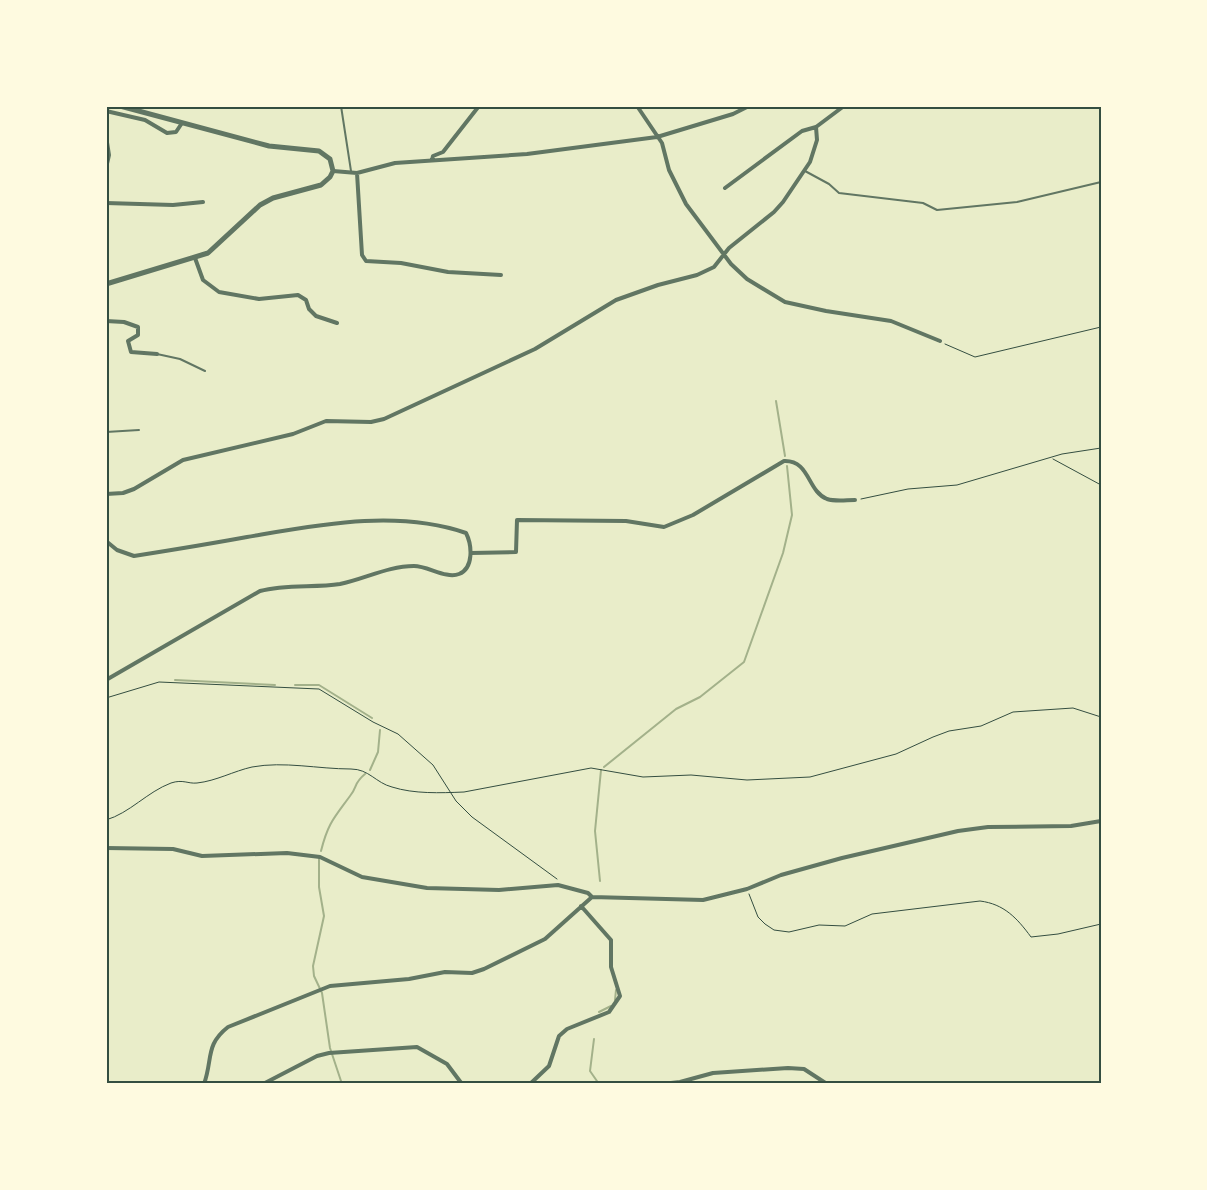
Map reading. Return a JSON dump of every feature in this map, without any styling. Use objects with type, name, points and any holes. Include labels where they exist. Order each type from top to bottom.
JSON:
[{"type":"street","points":[[106,284],[195,258],[215,248],[260,205],[281,196],[322,185],[333,171],[330,159],[320,151],[274,147],[120,106]]},
{"type":"street","points":[[432,160],[436,154],[443,152],[479,106]]},
{"type":"street","points":[[637,106],[657,136],[666,154],[669,170],[686,204],[724,254],[747,279],[785,302],[826,311],[891,321],[940,341]]},
{"type":"street","points":[[333,171],[357,173],[395,163],[527,154],[657,136],[733,114],[750,106]]},
{"type":"street","points":[[725,188],[802,130],[816,127],[844,106]]},
{"type":"street","points":[[106,111],[145,120],[167,133],[176,132],[182,123]]},
{"type":"street","points":[[106,494],[123,493],[134,489],[183,460],[293,434],[326,421],[371,422],[384,419],[535,349],[616,300],[658,285],[710,270],[718,265],[724,254],[734,243],[774,212],[805,171],[815,150],[816,127]]},
{"type":"street","points":[[106,136],[110,155],[106,168]]},
{"type":"street","points":[[357,173],[362,255],[366,261],[402,263],[448,272],[501,275]]},
{"type":"street","points":[[106,203],[173,205],[203,202]]},
{"type":"street","points":[[195,258],[203,280],[219,292],[259,299],[298,295],[306,300],[309,309],[316,316],[336,323]]},
{"type":"street","points":[[106,321],[124,322],[138,327],[138,334],[128,342],[131,352],[157,354]]},
{"type":"street","points":[[471,553],[516,552],[517,520],[626,521],[664,527],[693,515],[784,461],[793,462],[802,467],[824,497],[836,501],[855,500]]},
{"type":"street","points":[[106,541],[117,550],[134,556],[288,530],[359,521],[397,521],[450,528],[466,533],[471,553],[466,569],[458,574],[446,574],[414,566],[383,570],[339,584],[271,588],[260,591],[106,680]]},
{"type":"street","points":[[106,848],[173,849],[202,856],[287,853],[320,857],[362,877],[427,888],[499,890],[562,886],[588,893],[592,897],[691,902],[747,889],[796,871],[891,845],[958,831],[988,827],[1070,826],[1101,821]]},
{"type":"street","points":[[204,1084],[209,1051],[220,1033],[237,1023],[317,990],[348,983],[409,979],[445,972],[478,971],[545,939],[592,897]]},
{"type":"street","points":[[530,1084],[549,1066],[559,1036],[567,1029],[608,1012],[620,996],[611,967],[611,940],[581,906]]},
{"type":"street","points":[[263,1084],[317,1056],[331,1052],[417,1047],[447,1064],[462,1084]]},
{"type":"street","points":[[662,1084],[680,1082],[713,1073],[788,1068],[804,1069],[827,1084]]},
{"type":"lane","points":[[341,106],[351,173]]},
{"type":"lane","points":[[805,171],[829,184],[839,193],[924,203],[937,210],[1017,202],[1101,182]]},
{"type":"lane","points":[[157,354],[180,359],[206,371]]},
{"type":"lane","points":[[106,432],[139,430]]},
{"type":"path","points":[[940,341],[975,357],[1101,327]]},
{"type":"path","points":[[855,500],[908,490],[958,485],[1073,451],[1101,448]]},
{"type":"path","points":[[1052,458],[1101,485]]},
{"type":"path","points":[[106,698],[159,682],[319,689],[373,722],[398,734],[433,765],[450,792],[472,817],[547,870],[562,886]]},
{"type":"path","points":[[106,820],[116,818],[153,791],[175,782],[186,780],[198,783],[251,768],[280,765],[352,768],[370,773],[390,787],[417,792],[464,792],[591,768],[644,777],[691,775],[747,780],[810,777],[896,754],[933,737],[981,726],[1013,712],[1073,708],[1101,717]]},
{"type":"path","points":[[747,889],[758,917],[774,930],[789,932],[819,925],[845,926],[872,914],[980,901],[994,903],[1005,908],[1031,936],[1058,934],[1101,924]]},
{"type":"waterway","points":[[776,401],[785,456]]},
{"type":"waterway","points":[[604,767],[676,709],[700,697],[744,662],[783,553],[792,515],[787,466]]},
{"type":"waterway","points":[[175,680],[275,685]]},
{"type":"waterway","points":[[295,685],[319,685],[372,718]]},
{"type":"waterway","points":[[370,770],[378,752],[380,730]]},
{"type":"waterway","points":[[600,881],[595,831],[601,770]]},
{"type":"waterway","points":[[321,851],[332,821],[365,774]]},
{"type":"waterway","points":[[319,858],[319,887],[324,916],[313,966],[314,976],[322,993],[330,1048],[342,1084]]},
{"type":"waterway","points":[[615,1000],[616,990]]},
{"type":"waterway","points":[[599,1012],[611,1006]]},
{"type":"waterway","points":[[594,1039],[590,1071],[599,1084]]}]
